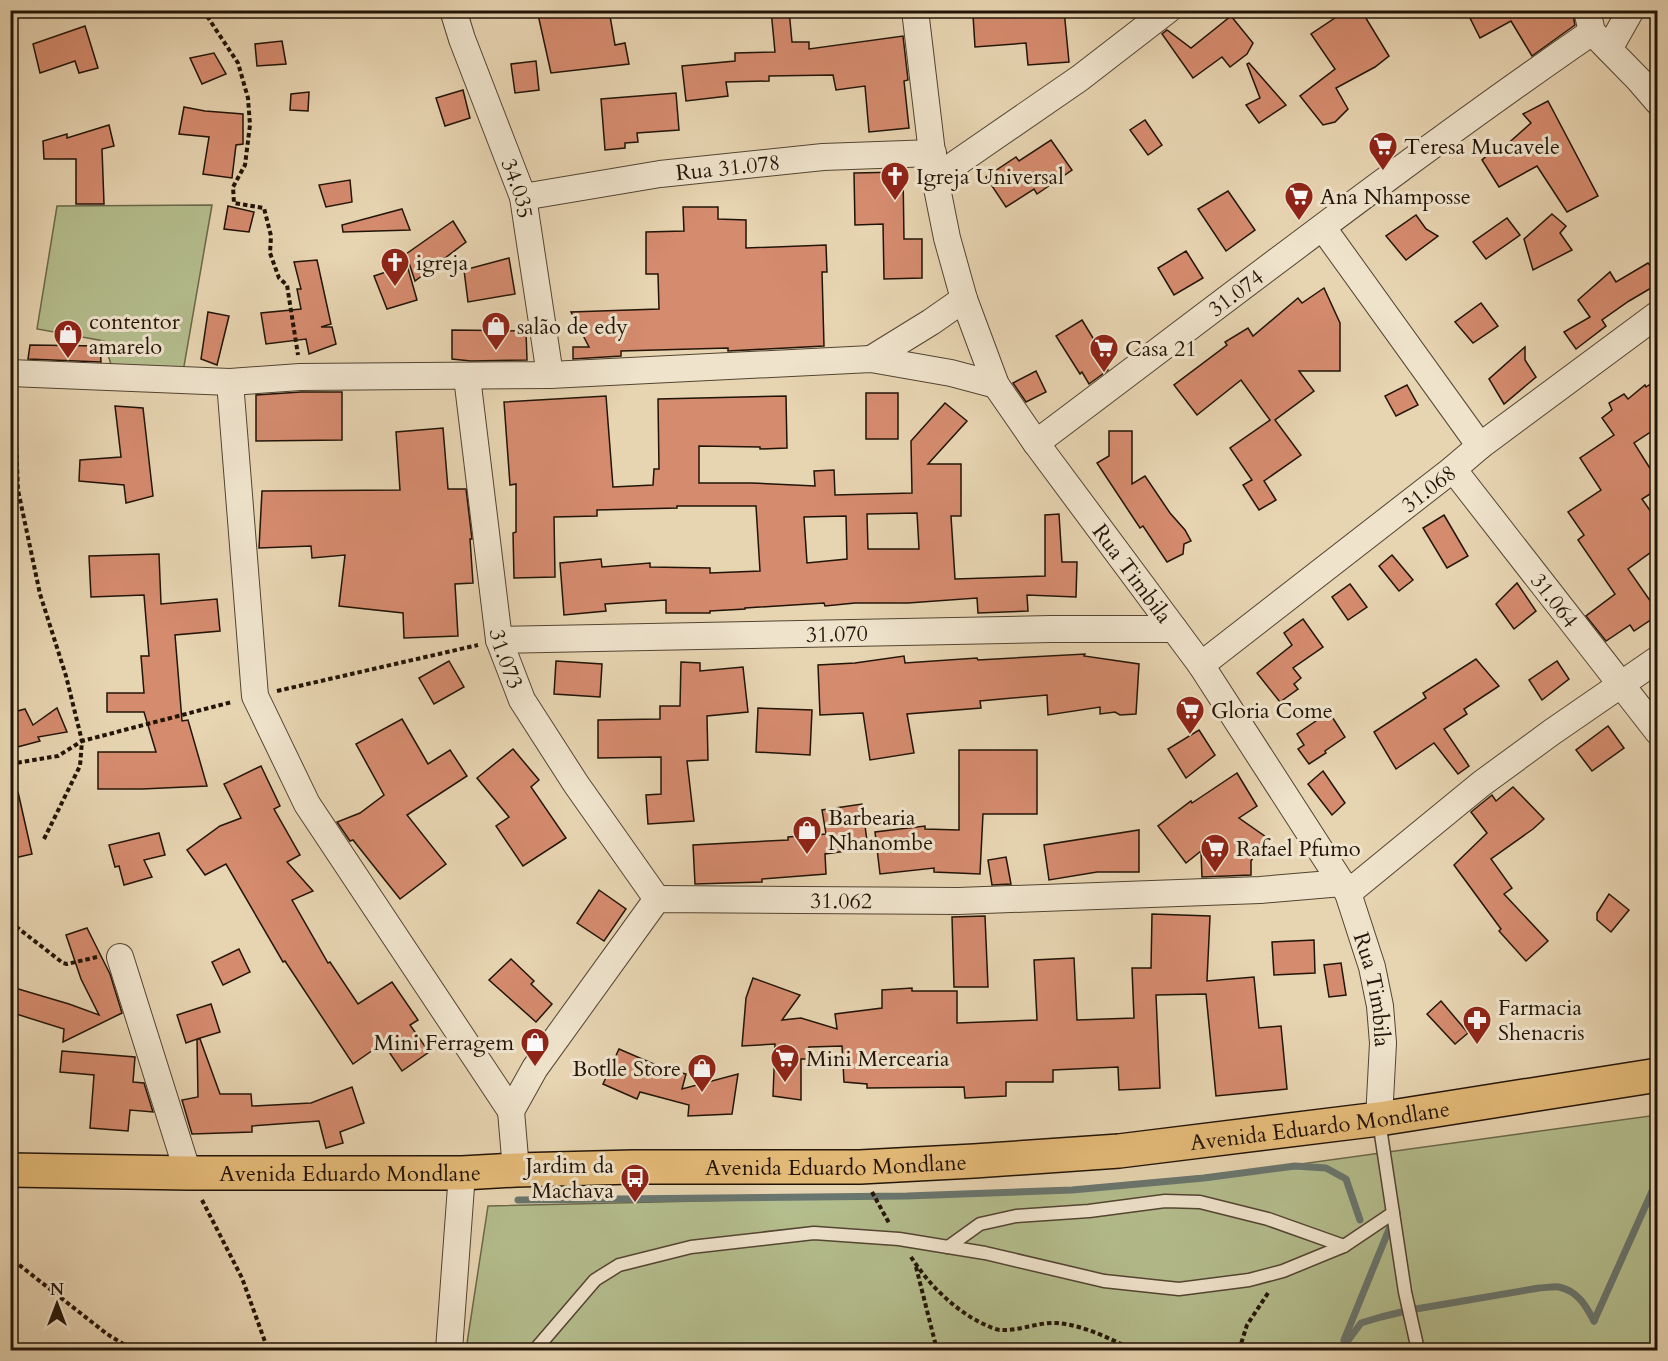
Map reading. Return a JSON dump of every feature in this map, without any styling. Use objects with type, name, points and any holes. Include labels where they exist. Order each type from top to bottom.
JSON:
[{"type":"main road","name":"Avenida Eduardo Mondlane","points":[[10,1170],[188,1173],[462,1173],[645,1167],[860,1167],[974,1161],[1119,1151],[1656,1081]]},
{"type":"street","name":"34.035","points":[[453,10],[523,197],[550,375]]},
{"type":"street","name":"Rua Timbila","points":[[915,10],[934,165],[947,238],[964,299],[996,386],[1202,665],[1345,888],[1372,967],[1380,1006],[1383,1043],[1378,1119]]},
{"type":"street","points":[[934,165],[1080,78],[1168,10]]},
{"type":"street","name":"31.074","points":[[1036,443],[1533,73],[1631,10]]},
{"type":"street","points":[[1596,31],[1658,102]]},
{"type":"street","name":"Rua 31.078","points":[[523,197],[660,174],[823,158],[934,165]]},
{"type":"street","points":[[1323,228],[1480,446]]},
{"type":"street","points":[[871,359],[964,299]]},
{"type":"street","name":"31.068","points":[[1202,665],[1480,446],[1658,314]]},
{"type":"street","points":[[12,373],[230,382],[300,377],[550,375],[871,359],[951,373],[996,386]]},
{"type":"street","name":"31.073","points":[[466,377],[499,640],[522,700],[576,784],[657,899]]},
{"type":"street","points":[[230,382],[255,696],[307,804],[511,1111],[516,1170]]},
{"type":"street","name":"31.064","points":[[1453,469],[1658,732]]},
{"type":"street","name":"31.070","points":[[499,640],[1051,629],[1174,629]]},
{"type":"street","points":[[1345,888],[1552,732],[1658,659]]},
{"type":"street","name":"31.062","points":[[657,899],[958,901],[1345,888]]},
{"type":"street","points":[[511,1111],[535,1068],[657,899]]},
{"type":"street","points":[[120,957],[188,1173]]},
{"type":"street","points":[[449,1350],[462,1173]]},
{"type":"lane","points":[[1378,1119],[1405,1292],[1418,1350]]},
{"type":"lane","points":[[948,1247],[980,1224],[1016,1216],[1089,1211],[1165,1202],[1200,1202],[1268,1220],[1344,1246]]},
{"type":"lane","points":[[535,1350],[595,1280],[619,1265],[691,1247],[814,1233],[899,1239],[985,1254],[1104,1281],[1179,1289],[1249,1280],[1283,1271],[1344,1246],[1393,1213]]},
{"type":"path","points":[[10,14],[27,10]]},
{"type":"path","points":[[203,10],[238,63],[248,98],[250,124],[245,165],[233,187],[234,203],[264,208],[271,236],[270,253],[279,278],[287,285],[300,377]]},
{"type":"path","points":[[10,764],[58,756],[82,741],[66,676],[40,594],[18,490],[12,373]]},
{"type":"path","points":[[44,840],[80,766]]},
{"type":"path","points":[[10,922],[63,963],[108,954],[120,957]]},
{"type":"path","points":[[188,1173],[242,1278],[268,1350]]},
{"type":"path","points":[[882,1212],[915,1264],[946,1299],[974,1320],[999,1331],[1054,1323],[1076,1327],[1111,1339],[1133,1350]]},
{"type":"path","points":[[10,1253],[18,1264],[107,1334],[133,1350]]},
{"type":"path","points":[[915,1264],[937,1350]]},
{"type":"path","points":[[1239,1350],[1247,1325],[1283,1271]]},
{"type":"green space","points":[[212,205],[183,372],[112,368],[104,341],[37,329],[57,206]]},
{"type":"green space","points":[[1657,1115],[1657,1350],[466,1350],[488,1206],[1067,1190],[1258,1170]]},
{"type":"building","points":[[537,10],[609,10],[615,45],[625,43],[629,64],[551,73]]},
{"type":"building","points":[[771,10],[789,10],[792,42],[809,42],[809,49],[903,36],[908,80],[904,81],[909,128],[869,132],[865,86],[836,90],[833,75],[769,76],[769,81],[726,82],[728,96],[686,101],[682,66],[735,61],[735,53],[775,52]]},
{"type":"building","points":[[1029,10],[1064,10],[1069,62],[1028,65],[1026,43],[975,47],[973,15]]},
{"type":"building","points":[[1347,10],[1361,10],[1389,56],[1375,67],[1336,88],[1348,109],[1335,122],[1323,125],[1300,96],[1335,69],[1311,34]]},
{"type":"building","points":[[1484,10],[1572,10],[1575,25],[1532,56],[1511,21],[1480,38],[1470,18]]},
{"type":"building","points":[[1231,16],[1253,43],[1247,54],[1230,67],[1222,57],[1193,78],[1162,34],[1167,30],[1191,48]]},
{"type":"building","points":[[85,26],[98,68],[79,73],[75,61],[40,73],[33,44]]},
{"type":"building","points":[[282,41],[286,64],[257,66],[255,44]]},
{"type":"building","points":[[214,53],[226,74],[202,84],[190,58]]},
{"type":"building","points":[[536,61],[539,90],[515,93],[511,64]]},
{"type":"building","points":[[1249,63],[1286,105],[1259,123],[1246,105],[1260,98],[1247,64]]},
{"type":"building","points":[[463,90],[470,118],[445,126],[436,98]]},
{"type":"building","points":[[309,92],[308,111],[290,110],[291,94]]},
{"type":"building","points":[[676,93],[679,130],[637,133],[638,142],[625,143],[625,148],[605,150],[601,99]]},
{"type":"building","points":[[1548,101],[1598,196],[1567,212],[1537,166],[1499,187],[1482,160],[1501,143],[1504,147],[1531,123],[1523,114]]},
{"type":"building","points":[[184,107],[243,114],[243,144],[236,145],[232,178],[203,174],[209,137],[179,134]]},
{"type":"building","points":[[1145,120],[1162,145],[1148,155],[1130,130]]},
{"type":"building","points":[[109,125],[114,146],[102,149],[104,204],[76,204],[76,159],[44,159],[43,141],[67,134],[67,138]]},
{"type":"building","points":[[1051,140],[1072,170],[1037,194],[1034,189],[1006,207],[986,177],[1016,157],[1019,161]]},
{"type":"building","points":[[903,172],[904,239],[922,239],[922,278],[884,279],[883,224],[855,225],[854,173]]},
{"type":"building","points":[[350,180],[352,202],[326,207],[319,185]]},
{"type":"building","points":[[1228,191],[1255,230],[1226,251],[1198,209]]},
{"type":"building","points":[[228,206],[254,212],[249,232],[224,229]]},
{"type":"building","points":[[683,207],[718,207],[718,219],[746,220],[746,248],[826,245],[827,272],[822,272],[824,346],[728,351],[728,348],[621,351],[621,356],[573,359],[573,347],[589,347],[571,312],[659,309],[658,274],[646,274],[646,232],[684,231]]},
{"type":"building","points":[[402,209],[410,230],[343,232],[342,225]]},
{"type":"building","points":[[1552,214],[1566,226],[1560,233],[1572,250],[1533,270],[1524,239]]},
{"type":"building","points":[[1416,215],[1426,229],[1438,236],[1406,260],[1386,236]]},
{"type":"building","points":[[1507,218],[1520,235],[1486,259],[1473,242]]},
{"type":"building","points":[[453,221],[466,242],[415,281],[406,254]]},
{"type":"building","points":[[1186,251],[1203,278],[1174,295],[1158,268]]},
{"type":"building","points":[[509,258],[515,294],[468,302],[464,270]]},
{"type":"building","points":[[317,260],[331,324],[321,327],[332,327],[336,344],[309,354],[306,339],[266,344],[261,313],[301,309],[297,289],[301,289],[294,262]]},
{"type":"building","points":[[1648,263],[1658,274],[1658,284],[1602,320],[1606,326],[1576,349],[1564,332],[1590,317],[1578,300],[1610,272],[1616,282]]},
{"type":"building","points":[[407,265],[417,300],[387,309],[374,276]]},
{"type":"building","points":[[1324,288],[1340,323],[1340,371],[1299,371],[1314,391],[1275,420],[1301,455],[1264,481],[1276,500],[1259,510],[1243,485],[1252,480],[1230,448],[1270,420],[1241,380],[1197,415],[1174,385],[1227,345],[1225,342],[1248,328],[1253,336],[1298,298],[1302,303]]},
{"type":"building","points":[[1481,303],[1498,326],[1473,343],[1455,322]]},
{"type":"building","points":[[208,312],[229,316],[217,365],[201,359]]},
{"type":"building","points":[[1082,320],[1101,351],[1098,353],[1108,370],[1089,384],[1056,336]]},
{"type":"building","points":[[452,330],[526,331],[527,360],[452,359]]},
{"type":"building","points":[[30,345],[100,346],[101,362],[28,359]]},
{"type":"building","points":[[1525,347],[1525,360],[1536,377],[1504,404],[1489,379]]},
{"type":"building","points":[[1036,371],[1046,392],[1026,402],[1013,383]]},
{"type":"building","points":[[1658,379],[1658,427],[1634,443],[1658,481],[1658,489],[1642,499],[1658,522],[1658,547],[1628,569],[1658,615],[1634,631],[1630,625],[1606,641],[1586,616],[1615,594],[1578,540],[1584,535],[1568,512],[1601,490],[1580,458],[1614,435],[1602,418],[1612,410],[1609,403],[1624,394],[1628,399],[1645,385],[1646,387]]},
{"type":"building","points":[[1407,385],[1418,405],[1396,416],[1385,396]]},
{"type":"building","points":[[342,392],[342,440],[256,441],[256,395]]},
{"type":"building","points":[[866,393],[898,393],[898,439],[866,439]]},
{"type":"building","points":[[606,396],[613,487],[653,485],[654,469],[659,469],[658,399],[786,396],[787,448],[699,446],[699,483],[815,486],[814,471],[834,470],[835,495],[912,493],[911,441],[945,403],[967,421],[928,464],[961,464],[961,516],[951,516],[955,579],[1045,576],[1045,515],[1059,514],[1062,562],[1077,562],[1076,597],[1027,595],[1028,611],[978,613],[977,598],[825,606],[824,603],[710,611],[710,613],[666,613],[666,600],[605,604],[606,611],[564,615],[560,563],[601,559],[602,567],[650,563],[650,567],[710,568],[710,573],[760,571],[756,506],[677,506],[677,508],[597,510],[597,516],[554,517],[555,577],[514,578],[513,533],[516,532],[516,484],[510,485],[504,402]],"holes":[[[917,513],[919,549],[868,549],[867,514]],[[846,516],[847,559],[807,563],[804,517]]]},
{"type":"building","points":[[115,406],[143,408],[153,496],[126,503],[124,485],[79,481],[80,460],[121,457]]},
{"type":"building","points":[[443,428],[448,489],[466,489],[472,539],[470,539],[473,583],[455,584],[458,636],[404,638],[403,613],[339,606],[345,555],[312,558],[311,546],[259,548],[262,491],[400,490],[396,432]]},
{"type":"building","points":[[1109,431],[1132,431],[1132,484],[1145,476],[1170,513],[1185,530],[1191,541],[1184,544],[1183,554],[1167,562],[1143,526],[1140,528],[1097,463],[1109,456]]},
{"type":"building","points":[[1444,515],[1468,556],[1447,568],[1423,528]]},
{"type":"building","points":[[159,554],[161,604],[217,599],[220,631],[175,635],[182,721],[188,720],[207,786],[98,789],[98,752],[156,752],[144,712],[107,712],[107,693],[144,693],[141,656],[149,656],[144,595],[91,597],[89,556]]},
{"type":"building","points":[[1392,555],[1413,580],[1399,591],[1379,566]]},
{"type":"building","points":[[1517,583],[1536,611],[1514,629],[1496,604]]},
{"type":"building","points":[[1350,584],[1367,607],[1348,620],[1332,597]]},
{"type":"building","points":[[1303,619],[1323,647],[1293,668],[1301,678],[1294,684],[1298,689],[1280,702],[1257,673],[1292,645],[1284,633]]},
{"type":"building","points":[[1085,654],[1084,656],[1139,664],[1136,714],[1120,715],[1115,712],[1100,714],[1100,707],[1048,715],[1047,695],[980,701],[981,708],[907,714],[914,753],[870,760],[863,713],[820,715],[818,665],[855,663],[904,656],[905,663]]},
{"type":"building","points":[[1476,659],[1499,686],[1464,709],[1467,714],[1444,729],[1469,766],[1458,774],[1434,743],[1396,769],[1374,732],[1426,698],[1423,693]]},
{"type":"building","points":[[449,661],[464,687],[434,704],[419,678]]},
{"type":"building","points":[[556,661],[602,664],[600,697],[554,694]]},
{"type":"building","points":[[1557,661],[1569,679],[1542,700],[1529,680]]},
{"type":"building","points":[[681,662],[700,663],[700,671],[743,667],[748,712],[707,716],[708,760],[687,761],[694,821],[648,824],[646,795],[661,794],[661,757],[598,758],[598,720],[660,719],[660,706],[680,706]]},
{"type":"building","points":[[57,708],[67,732],[38,737],[40,741],[10,749],[10,713],[25,709],[33,725]]},
{"type":"building","points":[[758,708],[812,710],[810,755],[756,752]]},
{"type":"building","points":[[1329,712],[1345,737],[1309,764],[1298,749],[1304,745],[1297,734]]},
{"type":"building","points":[[402,719],[428,764],[450,750],[467,776],[407,815],[446,864],[400,899],[353,840],[350,841],[337,822],[360,813],[384,795],[356,744]]},
{"type":"building","points":[[1608,726],[1624,748],[1592,771],[1576,750]]},
{"type":"building","points":[[1199,730],[1215,755],[1186,778],[1168,749]]},
{"type":"building","points":[[513,749],[539,780],[531,787],[566,838],[523,866],[496,826],[509,817],[477,778]]},
{"type":"building","points":[[959,750],[1037,750],[1037,814],[983,814],[980,874],[934,872],[934,868],[880,874],[875,832],[925,826],[925,829],[959,830]]},
{"type":"building","points":[[261,766],[280,806],[274,809],[300,855],[287,862],[313,891],[292,900],[328,963],[330,962],[358,1004],[392,982],[418,1020],[410,1025],[429,1052],[402,1071],[383,1043],[353,1064],[285,961],[283,962],[226,864],[205,875],[187,850],[220,826],[241,818],[224,784]]},
{"type":"building","points":[[1323,771],[1345,803],[1332,815],[1308,784]]},
{"type":"building","points":[[1237,773],[1257,806],[1239,818],[1266,837],[1251,861],[1251,875],[1202,877],[1201,851],[1186,863],[1158,826],[1191,801],[1192,803]]},
{"type":"building","points":[[1513,787],[1544,819],[1491,859],[1512,888],[1504,894],[1548,941],[1526,961],[1499,931],[1501,929],[1454,865],[1487,833],[1471,812],[1492,795],[1496,801]]},
{"type":"building","points":[[18,792],[32,854],[10,859],[10,793]]},
{"type":"building","points":[[862,804],[868,848],[825,854],[826,874],[762,879],[762,882],[695,884],[693,845],[788,840],[788,837],[826,834],[822,810]]},
{"type":"building","points":[[1139,830],[1139,872],[1097,872],[1049,880],[1044,845]]},
{"type":"building","points":[[159,833],[165,855],[144,860],[152,877],[124,885],[119,866],[115,867],[109,845]]},
{"type":"building","points":[[1006,857],[1011,884],[992,885],[988,860]]},
{"type":"building","points":[[599,890],[626,909],[604,941],[577,923]]},
{"type":"building","points":[[1609,894],[1629,910],[1611,932],[1597,920],[1597,913]]},
{"type":"building","points":[[1152,914],[1210,916],[1207,981],[1254,977],[1259,1028],[1281,1026],[1287,1089],[1216,1096],[1206,994],[1156,995],[1160,1088],[1119,1090],[1118,1067],[1053,1070],[1053,1082],[1006,1082],[1006,1096],[965,1098],[964,1087],[867,1088],[867,1084],[844,1082],[842,1046],[809,1047],[809,1059],[801,1059],[801,1100],[773,1096],[775,1044],[742,1046],[746,998],[753,978],[800,995],[782,1020],[801,1018],[837,1029],[835,1014],[882,1008],[882,990],[912,988],[912,991],[957,991],[957,1023],[1037,1020],[1034,960],[1074,958],[1077,1020],[1134,1018],[1132,968],[1151,968]]},
{"type":"building","points":[[985,916],[988,987],[954,987],[952,917]]},
{"type":"building","points":[[87,928],[110,974],[122,1013],[63,1042],[64,1029],[13,1013],[15,988],[99,1015],[81,979],[66,935]]},
{"type":"building","points":[[1314,940],[1315,973],[1274,975],[1272,942]]},
{"type":"building","points":[[239,949],[250,972],[223,985],[212,962]]},
{"type":"building","points":[[511,959],[534,981],[531,984],[552,1004],[536,1022],[489,980]]},
{"type":"building","points":[[1341,963],[1346,995],[1329,997],[1324,965]]},
{"type":"building","points":[[1441,1001],[1468,1033],[1455,1044],[1427,1014]]},
{"type":"building","points":[[211,1004],[220,1032],[186,1043],[177,1015]]},
{"type":"building","points":[[197,1039],[200,1039],[220,1094],[251,1094],[252,1106],[311,1103],[352,1087],[364,1123],[340,1132],[343,1143],[326,1148],[319,1121],[252,1126],[252,1132],[192,1134],[182,1100],[198,1097]]},
{"type":"building","points":[[619,1049],[663,1068],[686,1074],[682,1089],[738,1074],[732,1114],[688,1116],[689,1105],[640,1092],[637,1099],[603,1084]]},
{"type":"building","points":[[62,1051],[135,1057],[133,1082],[144,1083],[153,1112],[130,1110],[128,1131],[90,1128],[94,1075],[60,1072]]},
{"type":"waterway","points":[[518,1200],[907,1196],[1072,1190],[1204,1178],[1295,1166],[1326,1168],[1346,1179],[1360,1220]]},
{"type":"waterway","points":[[1594,1321],[1658,1178]]},
{"type":"waterway","points":[[1344,1340],[1392,1222]]},
{"type":"waterway","points":[[1341,1350],[1361,1323],[1410,1310],[1539,1288],[1566,1289],[1584,1305],[1594,1321]]},
{"type":"place","name":"Teresa Mucavele","points":[[1383,172]]},
{"type":"place","name":"Igreja Universal","points":[[895,202]]},
{"type":"place","name":"Ana Nhamposse","points":[[1299,222]]},
{"type":"place","name":"igreja","points":[[395,288]]},
{"type":"place","name":"salão de edy","points":[[496,352]]},
{"type":"place","name":"contentor amarelo","points":[[68,360]]},
{"type":"place","name":"Casa 21","points":[[1104,374]]},
{"type":"place","name":"Gloria Come","points":[[1190,736]]},
{"type":"place","name":"Barbearia Nhanombe","points":[[807,856]]},
{"type":"place","name":"Rafael Pfumo","points":[[1215,874]]},
{"type":"place","name":"Farmacia Shenacris","points":[[1477,1046]]},
{"type":"place","name":"Mini Ferragem","points":[[535,1068]]},
{"type":"place","name":"Mini Mercearia","points":[[785,1084]]},
{"type":"place","name":"Botlle Store","points":[[702,1094]]},
{"type":"place","name":"Jardim da Machava","points":[[635,1204]]}]
